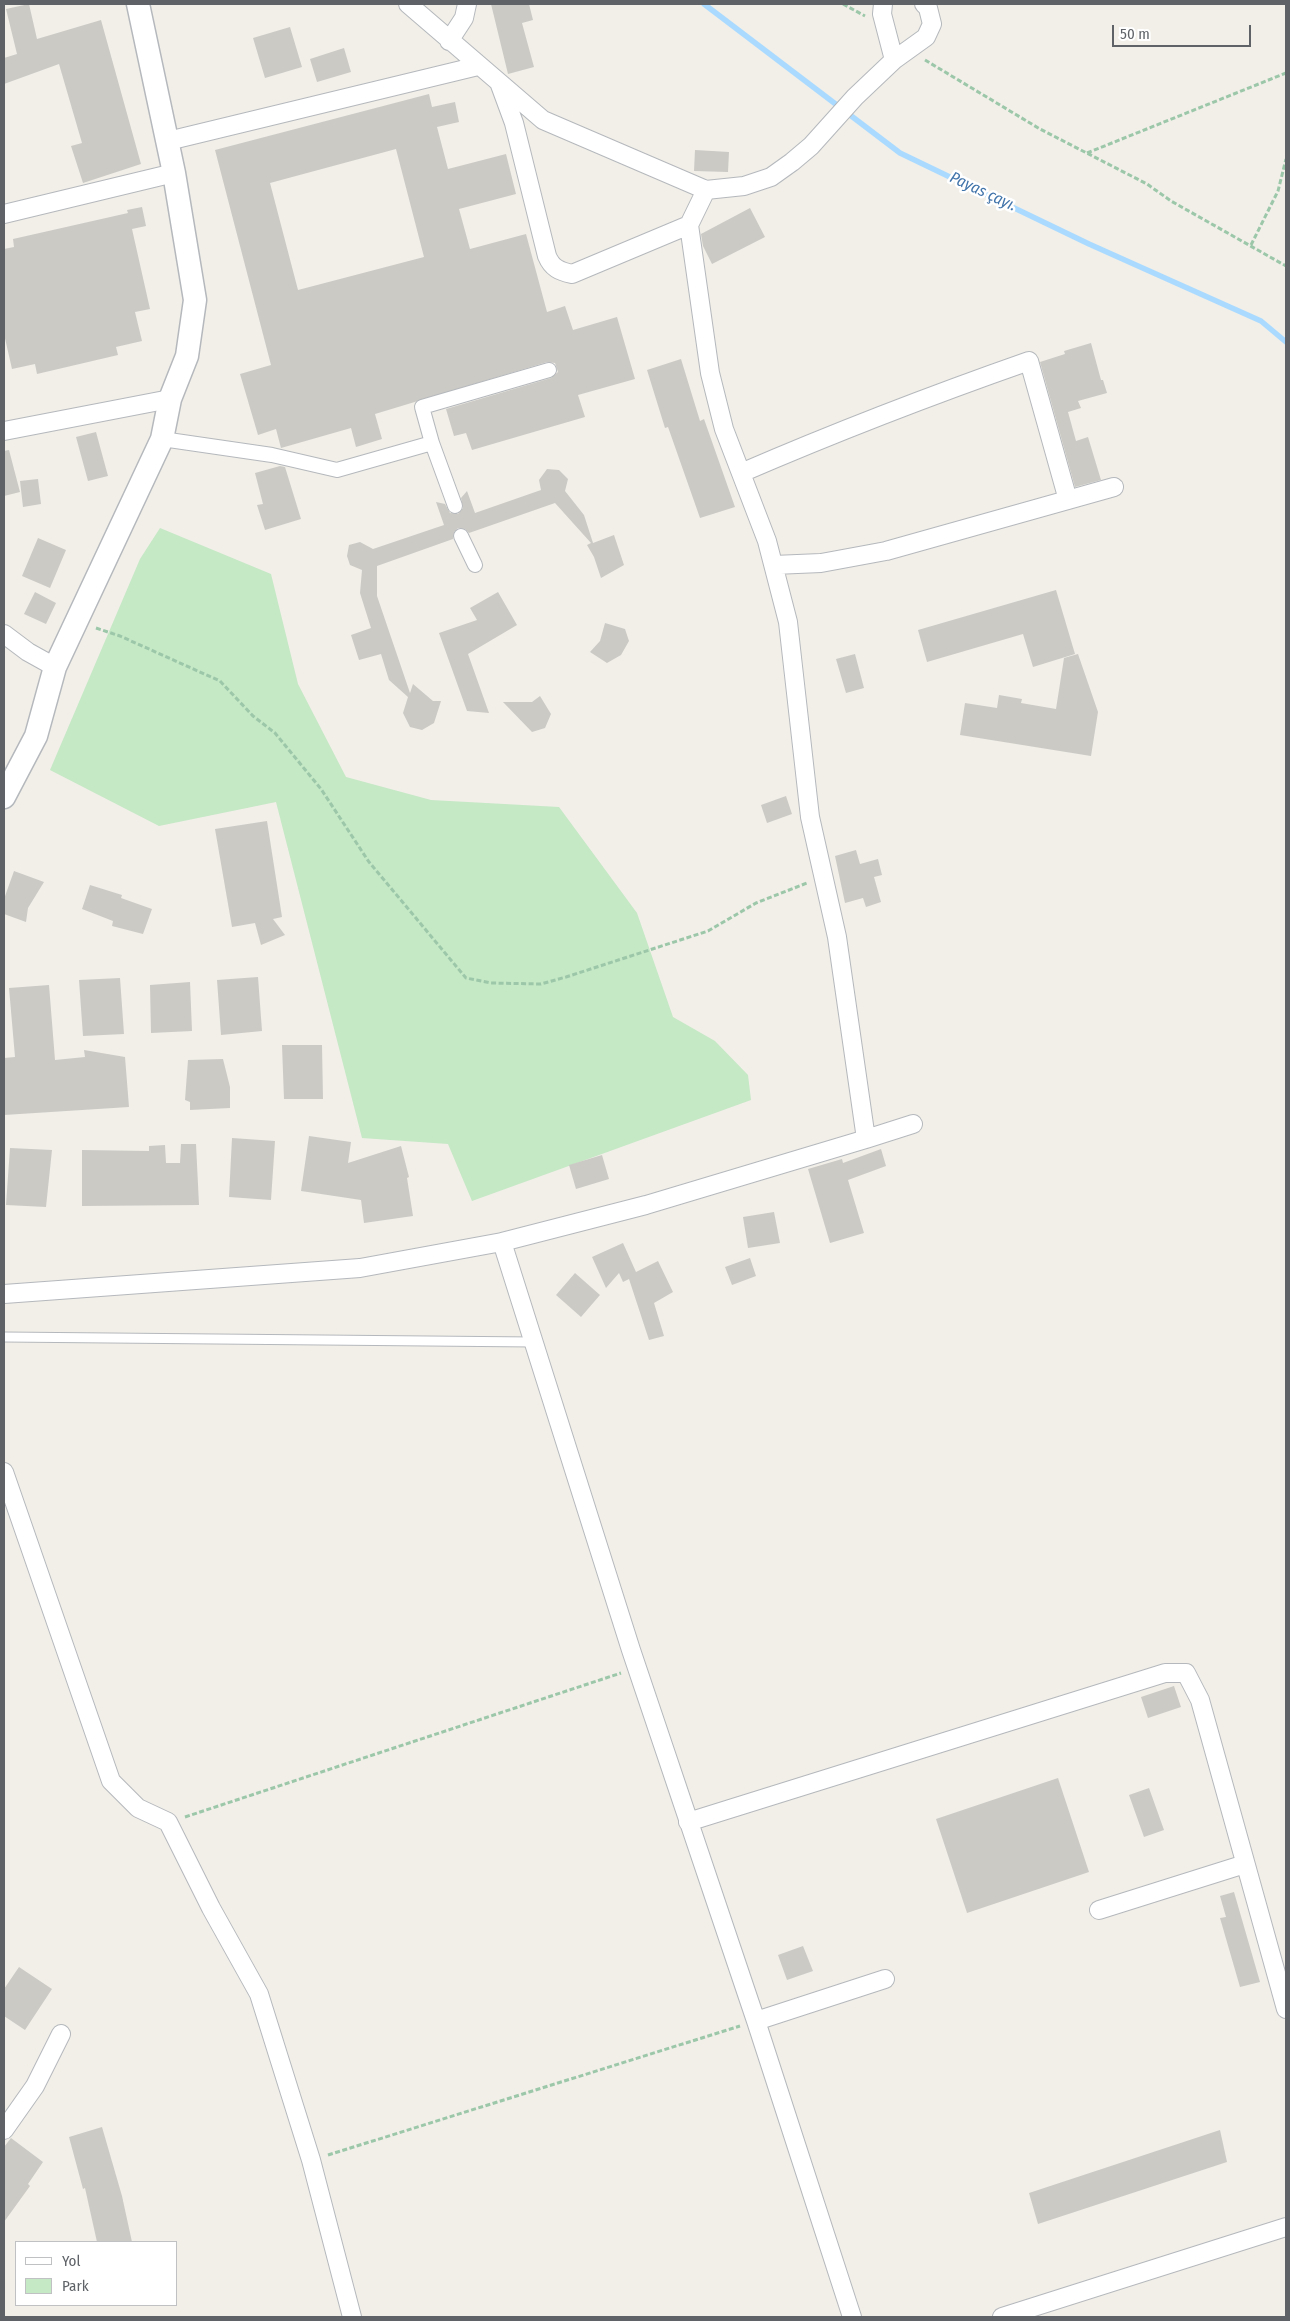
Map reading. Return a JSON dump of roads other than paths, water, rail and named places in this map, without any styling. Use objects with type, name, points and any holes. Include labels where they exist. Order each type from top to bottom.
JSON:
[{"type":"street","points":[[4,797],[36,736],[55,668],[162,439],[170,399],[187,356],[195,300],[168,141],[138,4]]},
{"type":"street","points":[[408,4],[543,120],[706,190],[744,186],[771,177],[811,146],[855,97],[901,55],[926,37],[932,24],[928,8],[924,4]]},
{"type":"street","points":[[449,41],[464,18],[468,4]]},
{"type":"street","points":[[883,4],[882,14],[886,34],[901,55]]},
{"type":"street","points":[[168,141],[478,66]]},
{"type":"street","points":[[500,84],[514,123],[551,265],[561,271],[572,274],[688,225]]},
{"type":"street","points":[[4,214],[174,173]]},
{"type":"street","points":[[706,190],[688,225],[710,373],[724,429],[767,541],[788,622],[810,817],[837,937],[866,1138]]},
{"type":"street","points":[[741,473],[844,429],[937,393],[1029,361],[1068,500]]},
{"type":"street","points":[[455,506],[432,443],[422,407],[550,370]]},
{"type":"street","points":[[4,432],[170,399]]},
{"type":"street","points":[[162,439],[272,454],[337,470],[432,443]]},
{"type":"street","points":[[774,565],[821,563],[852,559],[1114,487]]},
{"type":"street","points":[[461,536],[475,565]]},
{"type":"street","points":[[4,634],[55,668]]},
{"type":"street","points":[[4,1294],[360,1268],[502,1242],[646,1205],[913,1124]]},
{"type":"street","points":[[502,1242],[637,1668],[756,2021],[852,2317]]},
{"type":"street","points":[[4,1472],[111,1781],[138,1808],[168,1822],[211,1908],[259,1994],[311,2160],[352,2317]]},
{"type":"street","points":[[688,1822],[1165,1673],[1186,1673],[1200,1700],[1286,2009]]},
{"type":"street","points":[[1099,1910],[1245,1864]]},
{"type":"street","points":[[756,2021],[885,1979]]},
{"type":"street","points":[[4,2130],[35,2086],[61,2034]]},
{"type":"street","points":[[1002,2317],[1286,2227]]},
{"type":"lane","points":[[4,1337],[534,1342]]},
{"type":"waterway","name":"Payas çayı.","points":[[704,4],[900,153],[1089,244],[1261,321],[1286,342]]}]
